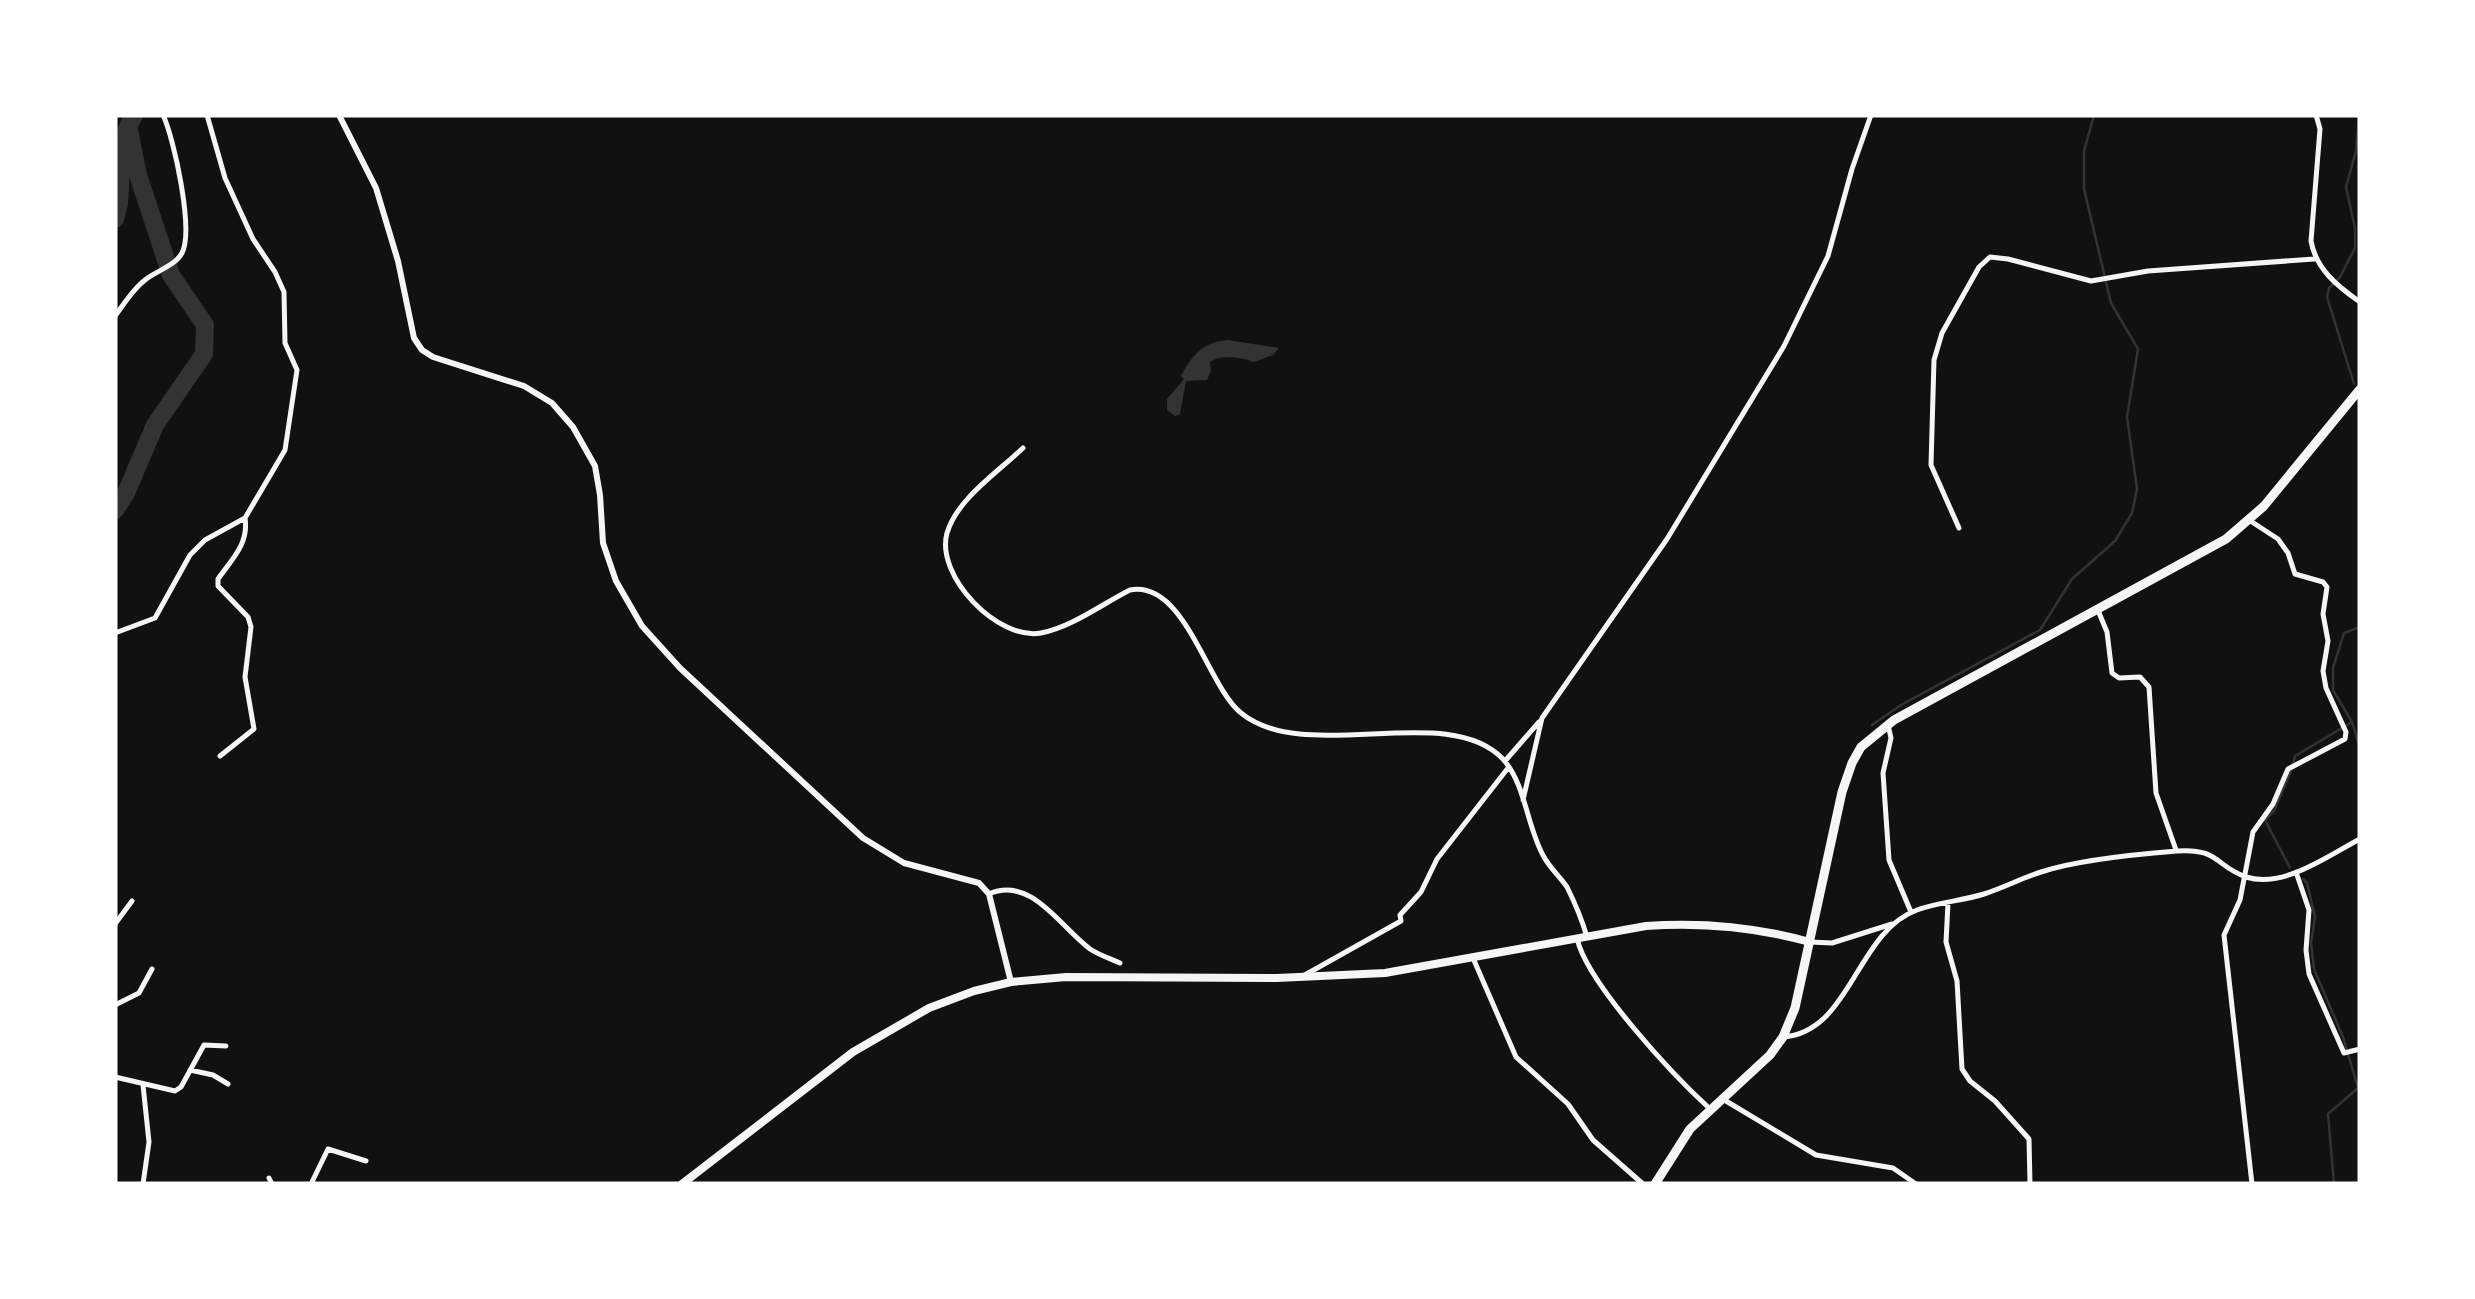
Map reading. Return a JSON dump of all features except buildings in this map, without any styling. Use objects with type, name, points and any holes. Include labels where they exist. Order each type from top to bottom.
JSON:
[{"type":"main road","points":[[1655,1184],[1690,1128],[1770,1055],[1783,1037],[1795,1008],[1852,764],[1862,748],[1888,725],[2198,555],[2249,520],[2283,485],[2360,389]]},
{"type":"main road","points":[[682,1184],[875,1038],[928,1008],[1011,982],[1066,977],[1386,973],[1680,924],[1728,926],[1810,942]]},
{"type":"street","points":[[115,316],[141,282],[174,263],[186,244],[181,183],[162,115]]},
{"type":"street","points":[[115,634],[154,618],[190,555],[205,540],[245,518],[284,450],[296,370],[285,343],[284,292],[224,178],[207,115]]},
{"type":"street","points":[[339,115],[376,188],[398,261],[414,338],[422,350],[433,358],[524,386],[552,402],[574,427],[594,466],[608,562],[628,606],[659,647],[863,838],[904,862],[979,883],[989,894],[1011,982]]},
{"type":"street","points":[[1302,977],[1400,921],[1400,915],[1422,892],[1436,859],[1542,718],[1667,539],[1784,346],[1828,256],[1871,115]]},
{"type":"street","points":[[2316,115],[2320,129],[2311,230],[2314,259],[2360,302]]},
{"type":"street","points":[[1960,528],[1931,465],[1934,360],[1942,333],[1979,268],[1990,258],[2008,259],[2091,281],[2148,270],[2314,259]]},
{"type":"street","points":[[1023,448],[961,507],[947,533],[946,556],[952,570],[962,588],[989,616],[1011,628],[1036,634],[1060,628],[1130,590],[1142,588],[1156,592],[1172,608],[1207,657],[1224,693],[1238,711],[1256,724],[1282,731],[1365,736],[1432,732],[1482,742],[1506,764],[1544,857],[1566,886],[1586,962],[1612,1000],[1680,1081],[1709,1108]]},
{"type":"street","points":[[220,756],[254,729],[245,678],[248,617],[218,586],[218,579],[244,544],[245,518]]},
{"type":"street","points":[[2249,520],[2278,539],[2295,574],[2323,582],[2327,587],[2323,614],[2328,641],[2326,688],[2346,732],[2344,739],[2288,769],[2273,804],[2253,832],[2240,900],[2224,935],[2252,1184]]},
{"type":"street","points":[[2098,608],[2107,632],[2112,673],[2118,678],[2140,677],[2149,686],[2156,793],[2177,851]]},
{"type":"street","points":[[1523,800],[1542,718]]},
{"type":"street","points":[[1888,725],[1890,738],[1884,773],[1890,860],[1911,912]]},
{"type":"street","points":[[1783,1037],[1797,1036],[1829,1013],[1855,972],[1911,912],[1983,895],[2044,870],[2177,851],[2212,854],[2244,876],[2256,879],[2296,872],[2360,838]]},
{"type":"street","points":[[2296,872],[2309,910],[2309,974],[2344,1054],[2360,1049]]},
{"type":"street","points":[[989,894],[1001,889],[1014,890],[1042,904],[1091,950],[1120,963]]},
{"type":"street","points":[[115,924],[132,902]]},
{"type":"street","points":[[1948,903],[1946,942],[1957,980],[1962,1069],[2029,1139],[2030,1184]]},
{"type":"street","points":[[1810,942],[1832,943],[1881,925],[1896,924]]},
{"type":"street","points":[[1472,958],[1516,1057],[1568,1104],[1593,1140],[1643,1184]]},
{"type":"street","points":[[115,1005],[139,994],[152,970]]},
{"type":"street","points":[[115,1077],[176,1090],[204,1045],[226,1046]]},
{"type":"street","points":[[190,1070],[228,1084]]},
{"type":"street","points":[[143,1085],[149,1142],[143,1184]]},
{"type":"street","points":[[1720,1098],[1816,1155],[1892,1168],[1916,1184]]},
{"type":"street","points":[[311,1184],[328,1149],[366,1161]]},
{"type":"shaded area","points":[[1228,340],[1279,348],[1273,355],[1254,362],[1231,357],[1210,362],[1207,380],[1186,381],[1180,414],[1175,416],[1167,410],[1167,399],[1184,379],[1181,376],[1194,356],[1205,347]]},
{"type":"waterway","points":[[115,219],[123,137],[134,115]]},
{"type":"waterway","points":[[1872,725],[1901,705],[2040,630],[2072,579],[2115,541],[2132,513],[2137,489],[2127,417],[2138,349],[2111,303],[2084,189],[2084,151],[2094,115]]},
{"type":"waterway","points":[[2354,384],[2327,297],[2355,248],[2346,187],[2356,151],[2359,115]]},
{"type":"waterway","points":[[115,510],[155,425],[204,354],[205,325],[171,275],[138,175],[129,130]]},
{"type":"waterway","points":[[2360,627],[2344,633],[2333,668],[2333,690],[2352,722],[2360,748]]},
{"type":"waterway","points":[[2293,764],[2295,756],[2352,722]]},
{"type":"waterway","points":[[2290,868],[2265,820],[2274,811],[2291,771]]},
{"type":"waterway","points":[[2303,879],[2315,917],[2311,943],[2314,969],[2343,1037],[2358,1088],[2328,1114],[2334,1184]]}]
